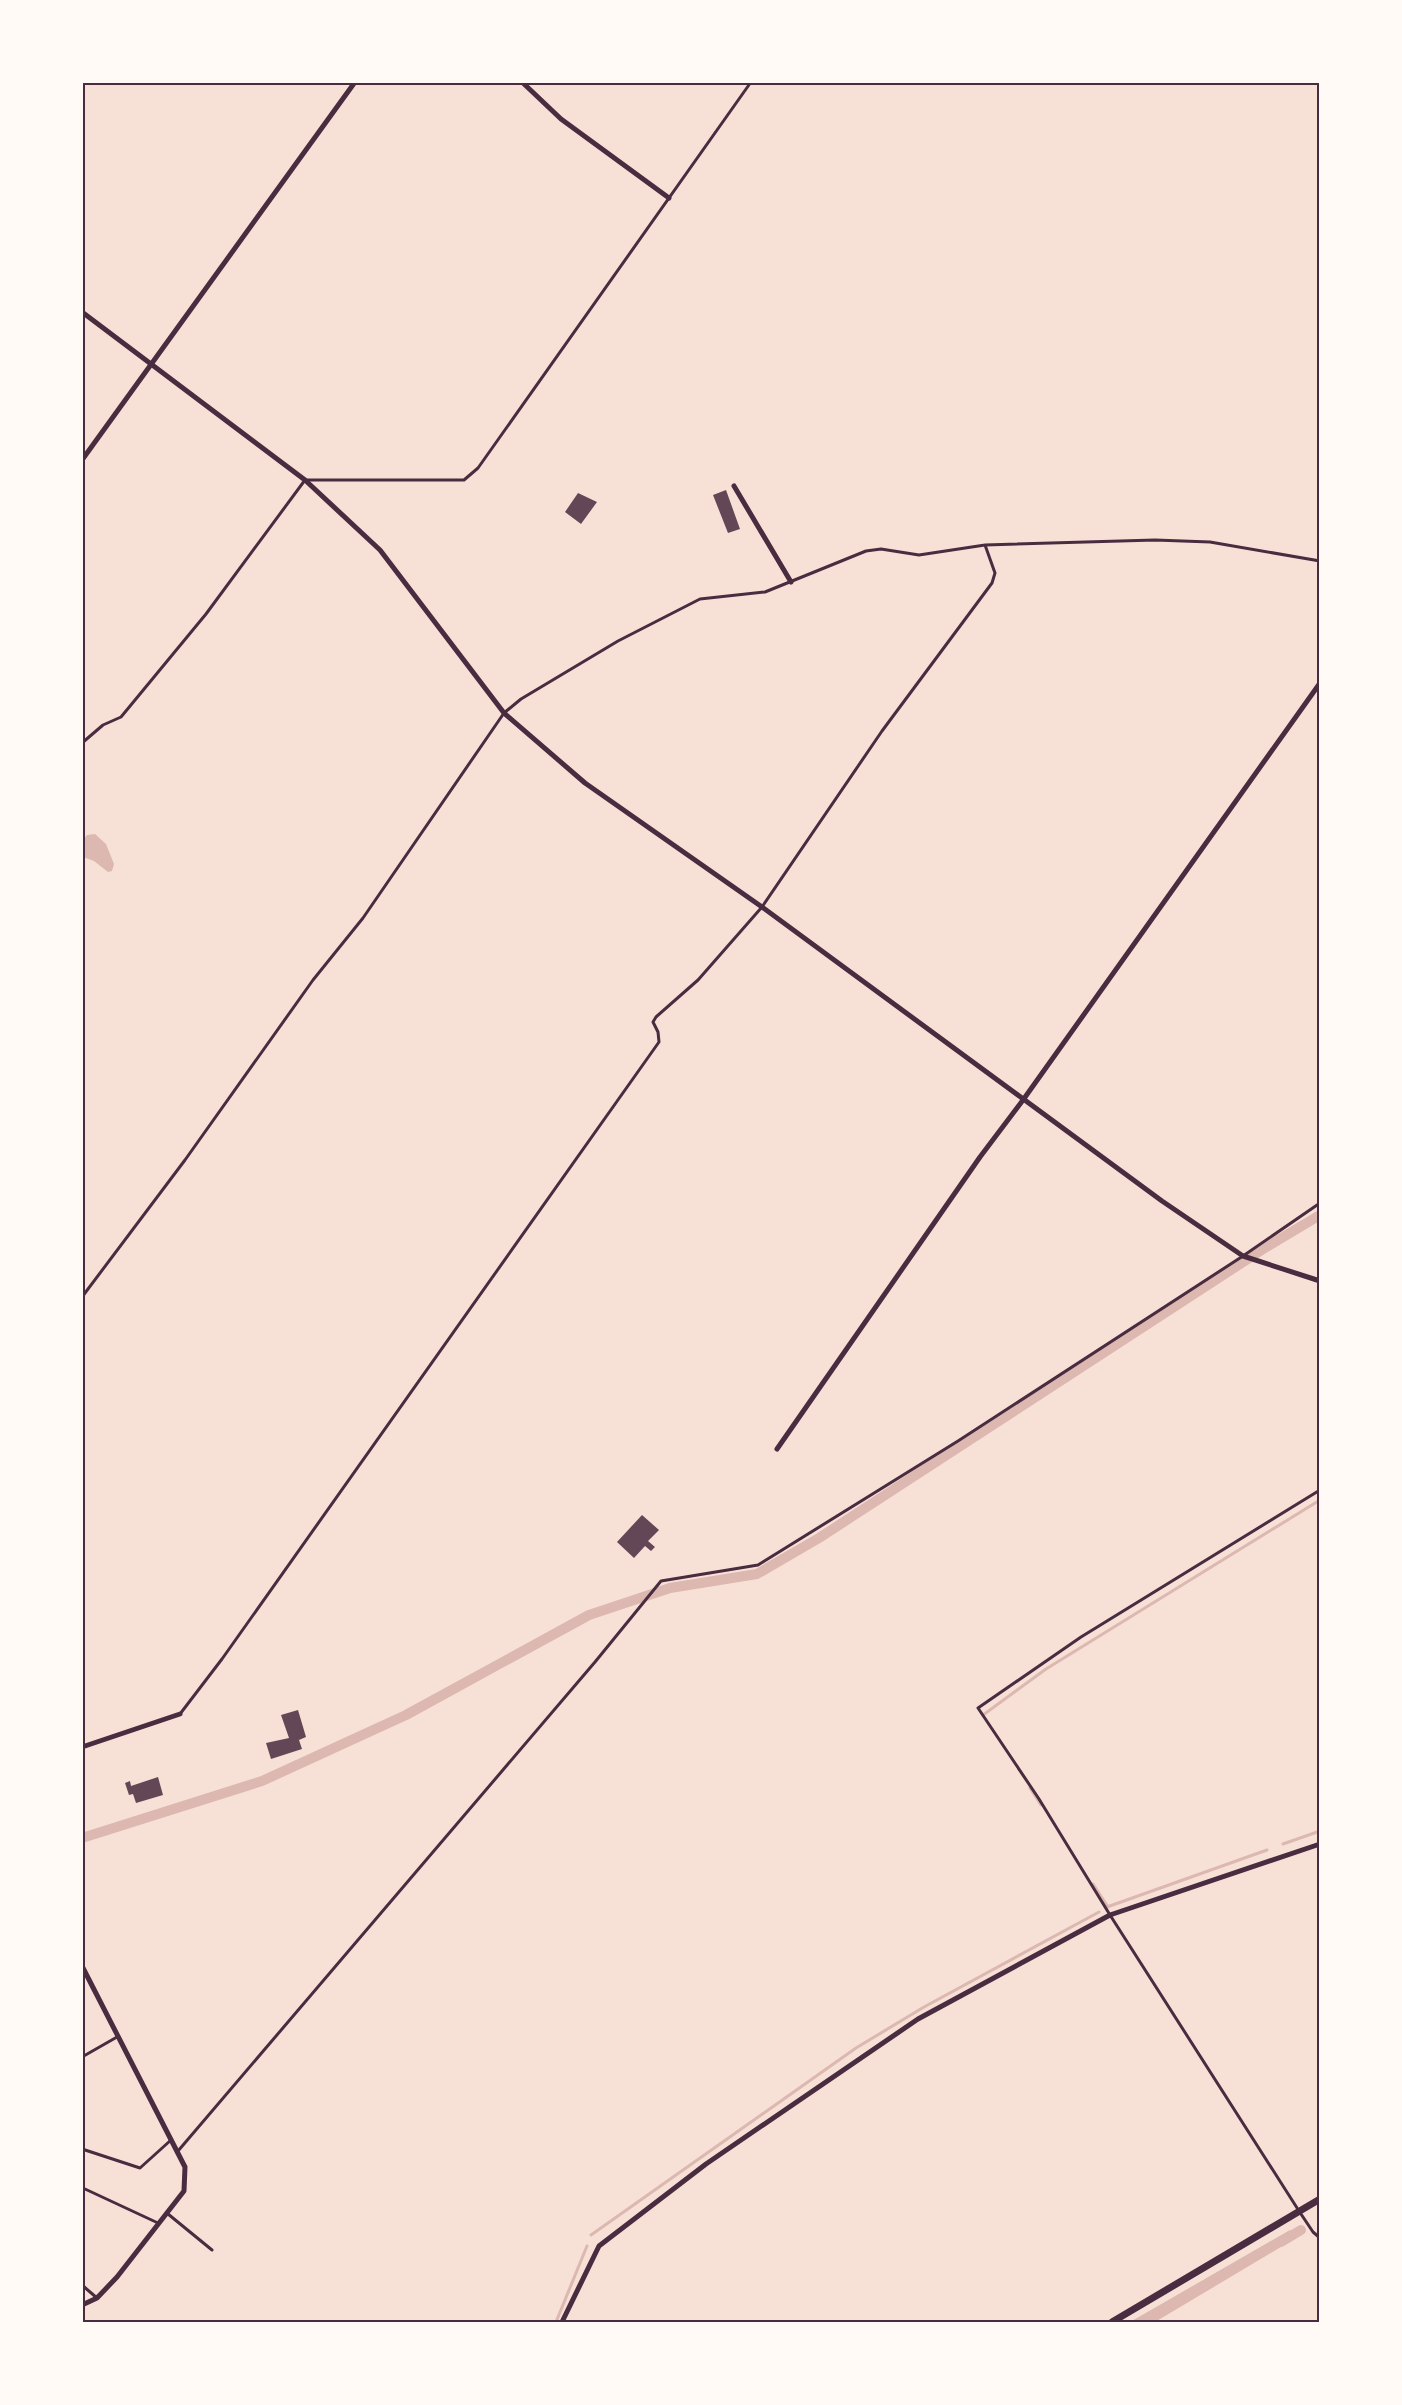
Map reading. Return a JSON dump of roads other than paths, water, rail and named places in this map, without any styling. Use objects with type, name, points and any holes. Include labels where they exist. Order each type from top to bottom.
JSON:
[{"type":"street","points":[[82,460],[355,82]]},
{"type":"street","points":[[522,82],[561,119],[669,198]]},
{"type":"street","points":[[82,312],[305,480],[380,550],[504,713],[585,783],[762,907],[1162,1201],[1243,1256],[1320,1281]]},
{"type":"street","points":[[734,486],[791,582]]},
{"type":"street","points":[[777,1449],[980,1156],[1023,1100],[1320,683]]},
{"type":"street","points":[[82,1747],[180,1714]]},
{"type":"street","points":[[562,2322],[598,2246],[706,2164],[918,2019],[1110,1915],[1320,1844]]},
{"type":"street","points":[[82,1966],[185,2167],[184,2191],[117,2277],[97,2298],[82,2305]]},
{"type":"street","points":[[1112,2322],[1320,2199]]},
{"type":"lane","points":[[82,743],[103,724],[121,717],[206,614],[305,480],[464,480],[478,468],[751,82]]},
{"type":"lane","points":[[82,1297],[186,1160],[313,980],[363,918],[504,713],[521,699],[618,641],[700,599],[765,592],[866,551],[881,549],[919,555],[985,545],[1155,540],[1210,542],[1320,561]]},
{"type":"lane","points":[[180,1714],[222,1659],[659,1042],[653,1022],[656,1017],[698,980],[762,907],[882,731],[992,583],[995,573],[985,545]]},
{"type":"lane","points":[[178,2151],[662,1581],[758,1565],[958,1441],[1243,1256],[1320,1203]]},
{"type":"lane","points":[[1320,1490],[1067,1646],[978,1708],[1039,1798],[1110,1915],[1299,2211],[1313,2232],[1320,2238]]},
{"type":"lane","points":[[82,2057],[117,2037]]},
{"type":"lane","points":[[82,2149],[140,2168],[171,2140]]},
{"type":"lane","points":[[86,2189],[158,2223]]},
{"type":"lane","points":[[166,2213],[212,2250]]},
{"type":"lane","points":[[82,2285],[97,2298]]},
{"type":"waterway","points":[[82,1838],[262,1781],[406,1715],[589,1615],[670,1588],[757,1574],[819,1538],[1263,1249],[1320,1215]]},
{"type":"waterway","points":[[983,1715],[1046,1669],[1320,1500]]},
{"type":"waterway","points":[[1030,1788],[1041,1805]]},
{"type":"waterway","points":[[1283,1844],[1320,1831]]},
{"type":"waterway","points":[[1107,1907],[1267,1850]]},
{"type":"waterway","points":[[1093,1884],[1108,1907]]},
{"type":"waterway","points":[[591,2235],[856,2048],[924,2007],[1099,1912]]},
{"type":"waterway","points":[[1281,2242],[1301,2230]]},
{"type":"waterway","points":[[556,2322],[587,2246]]}]
